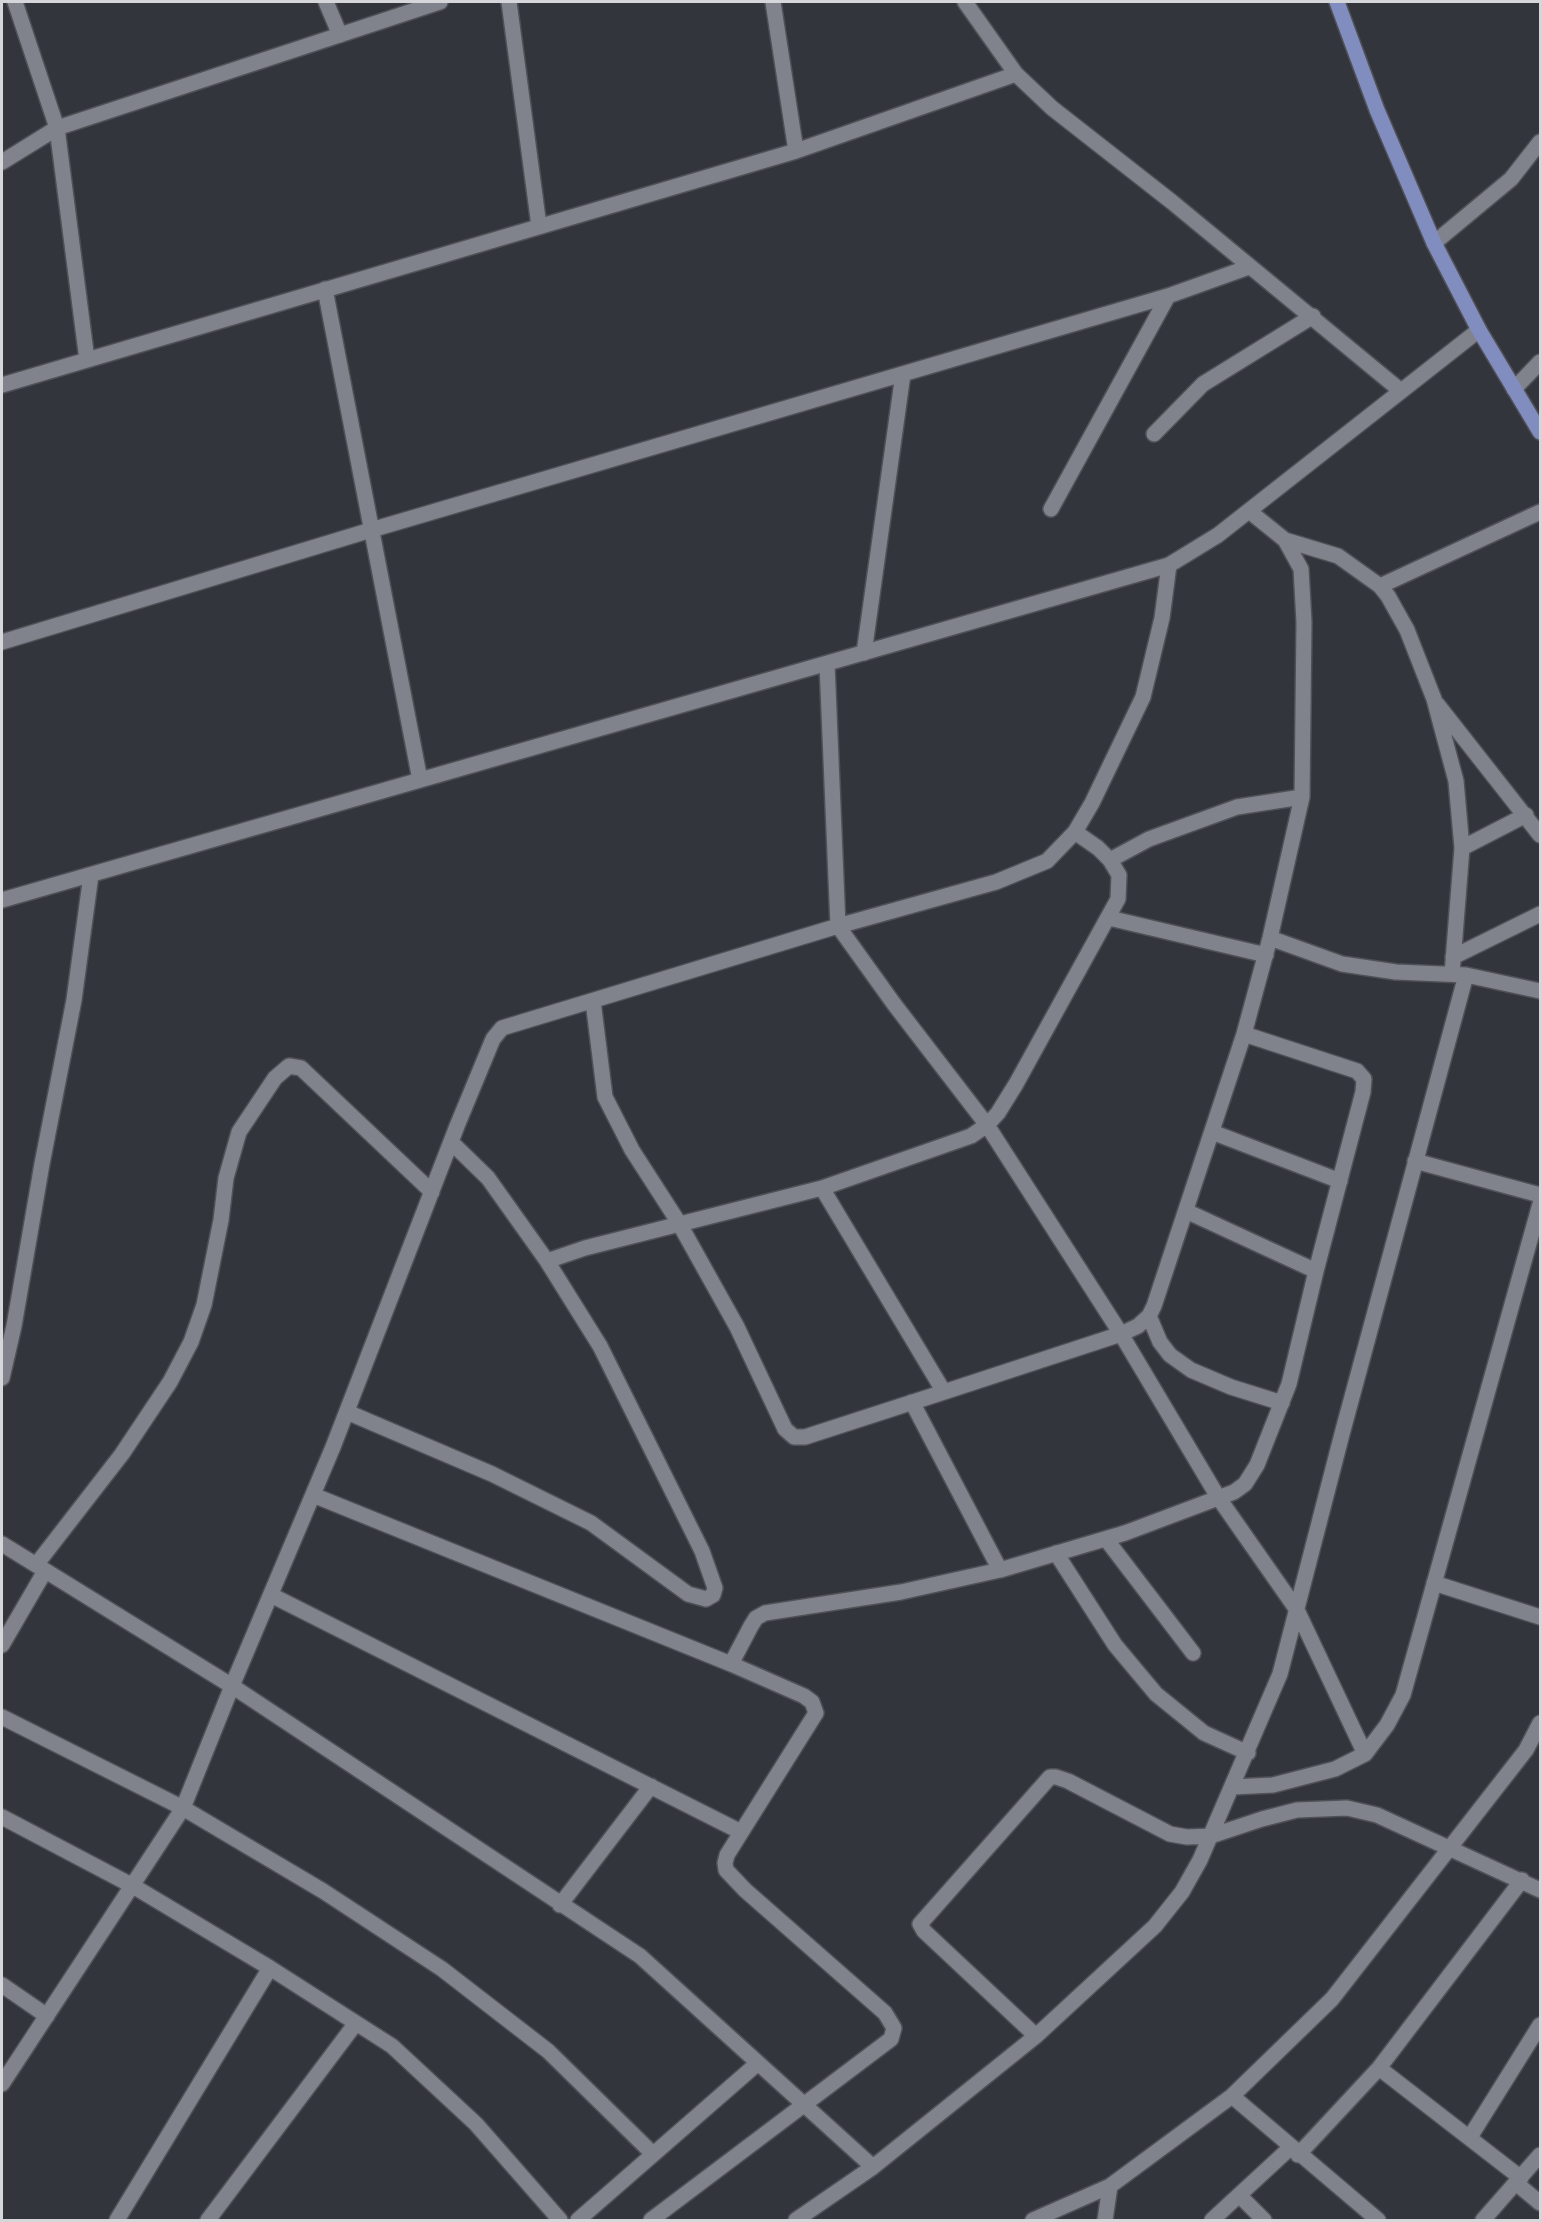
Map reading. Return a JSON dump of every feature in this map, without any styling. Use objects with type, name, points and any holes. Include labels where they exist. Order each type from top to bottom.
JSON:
[{"type":"main road","points":[[1337,2],[1377,110],[1434,243],[1479,330],[1540,432]]},
{"type":"street","points":[[15,2],[57,128],[87,360]]},
{"type":"street","points":[[326,2],[340,35]]},
{"type":"street","points":[[2,162],[57,128],[440,2]]},
{"type":"street","points":[[509,2],[540,226]]},
{"type":"street","points":[[773,2],[796,151]]},
{"type":"street","points":[[965,2],[1016,74],[1052,108],[1313,316],[1401,391]]},
{"type":"street","points":[[2,385],[796,151],[1016,74]]},
{"type":"street","points":[[1434,243],[1511,179],[1540,142]]},
{"type":"street","points":[[2,642],[371,530],[1168,296],[1249,267]]},
{"type":"street","points":[[325,290],[420,780]]},
{"type":"street","points":[[1052,509],[1168,296]]},
{"type":"street","points":[[1154,434],[1203,384],[1313,316]]},
{"type":"street","points":[[2,900],[1169,565],[1218,535],[1479,330]]},
{"type":"street","points":[[1514,389],[1540,362]]},
{"type":"street","points":[[864,653],[903,374]]},
{"type":"street","points":[[796,2220],[873,2167],[1036,2036],[1155,1926],[1182,1892],[1214,1830],[1280,1674],[1297,1610],[1415,1161],[1459,974],[1453,957],[1462,848],[1456,781],[1434,699],[1407,630],[1388,596],[1380,586],[1338,556],[1285,540],[1249,511]]},
{"type":"street","points":[[1380,586],[1540,512]]},
{"type":"street","points":[[593,1001],[605,1097],[632,1150],[679,1223],[737,1327],[785,1429],[794,1437],[805,1437],[1120,1334],[1138,1326],[1149,1316],[1154,1306],[1244,1034],[1266,955],[1302,797],[1304,622],[1301,569],[1285,540]]},
{"type":"street","points":[[2,2084],[183,1809],[347,1412],[457,1125],[493,1039],[502,1028],[838,926],[996,882],[1047,861],[1074,832],[1092,803],[1143,697],[1162,618],[1169,565]]},
{"type":"street","points":[[827,663],[838,926],[894,1004],[987,1125],[1120,1334],[1218,1497],[1297,1610],[1365,1754]]},
{"type":"street","points":[[1434,699],[1540,835]]},
{"type":"street","points":[[1110,860],[1149,839],[1237,807],[1302,797]]},
{"type":"street","points":[[1462,848],[1526,815]]},
{"type":"street","points":[[552,1260],[585,1248],[822,1188],[971,1136],[987,1125],[998,1113],[1016,1084],[1118,899],[1119,875],[1110,860],[1098,848],[1074,832]]},
{"type":"street","points":[[2,1378],[14,1326],[74,1000],[91,875]]},
{"type":"street","points":[[1453,957],[1540,914]]},
{"type":"street","points":[[1109,918],[1266,955]]},
{"type":"street","points":[[1270,938],[1342,964],[1396,972],[1459,974],[1540,991]]},
{"type":"street","points":[[734,1657],[756,1618],[765,1613],[901,1593],[999,1570],[1125,1533],[1233,1491],[1245,1484],[1257,1465],[1289,1384],[1316,1271],[1364,1092],[1364,1079],[1357,1071],[1244,1034]]},
{"type":"street","points":[[2,1645],[40,1568],[122,1454],[170,1382],[191,1342],[204,1305],[221,1220],[226,1178],[238,1132],[275,1078],[289,1066],[301,1068],[432,1192]]},
{"type":"street","points":[[1212,1132],[1340,1181]]},
{"type":"street","points":[[347,1412],[492,1474],[591,1523],[687,1594],[706,1599],[713,1595],[715,1588],[702,1551],[600,1346],[552,1260],[488,1178],[451,1142]]},
{"type":"street","points":[[1415,1161],[1540,1195]]},
{"type":"street","points":[[822,1188],[944,1392]]},
{"type":"street","points":[[1230,1792],[1274,1785],[1335,1769],[1365,1754],[1387,1725],[1403,1695],[1540,1204]]},
{"type":"street","points":[[1186,1211],[1316,1271]]},
{"type":"street","points":[[1149,1316],[1160,1342],[1170,1355],[1191,1370],[1231,1387],[1282,1403]]},
{"type":"street","points":[[912,1402],[999,1570]]},
{"type":"street","points":[[313,1495],[734,1657],[812,1702],[816,1713],[724,1863],[745,1890],[885,2013],[894,2028],[891,2039],[651,2220]]},
{"type":"street","points":[[1106,1539],[1193,1653]]},
{"type":"street","points":[[2,1544],[232,1686],[640,1956],[873,2167]]},
{"type":"street","points":[[1056,1553],[1115,1645],[1156,1694],[1204,1733],[1248,1753]]},
{"type":"street","points":[[1434,1583],[1540,1617]]},
{"type":"street","points":[[271,1595],[741,1832]]},
{"type":"street","points":[[2,1717],[183,1809],[323,1891],[432,1962],[548,2051],[653,2154]]},
{"type":"street","points":[[1033,2220],[1110,2186],[1232,2096],[1332,2000],[1526,1750],[1540,1723]]},
{"type":"street","points":[[1036,2036],[924,1931],[921,1924],[1050,1777],[1068,1781],[1170,1834],[1187,1838],[1297,1810],[1347,1808],[1377,1815],[1452,1847],[1540,1890]]},
{"type":"street","points":[[560,1905],[651,1786]]},
{"type":"street","points":[[2,1817],[133,1886],[270,1968],[392,2046],[476,2124],[560,2220]]},
{"type":"street","points":[[1212,2220],[1294,2151],[1379,2068],[1522,1880]]},
{"type":"street","points":[[117,2220],[270,1968]]},
{"type":"street","points":[[2,1985],[47,2016]]},
{"type":"street","points":[[208,2220],[356,2023]]},
{"type":"street","points":[[1470,2137],[1540,2025]]},
{"type":"street","points":[[578,2220],[758,2063]]},
{"type":"street","points":[[1379,2068],[1470,2137],[1540,2203]]},
{"type":"street","points":[[1232,2096],[1377,2220]]},
{"type":"street","points":[[1483,2220],[1540,2155]]},
{"type":"street","points":[[1105,2220],[1110,2186]]},
{"type":"street","points":[[1239,2195],[1264,2220]]}]
